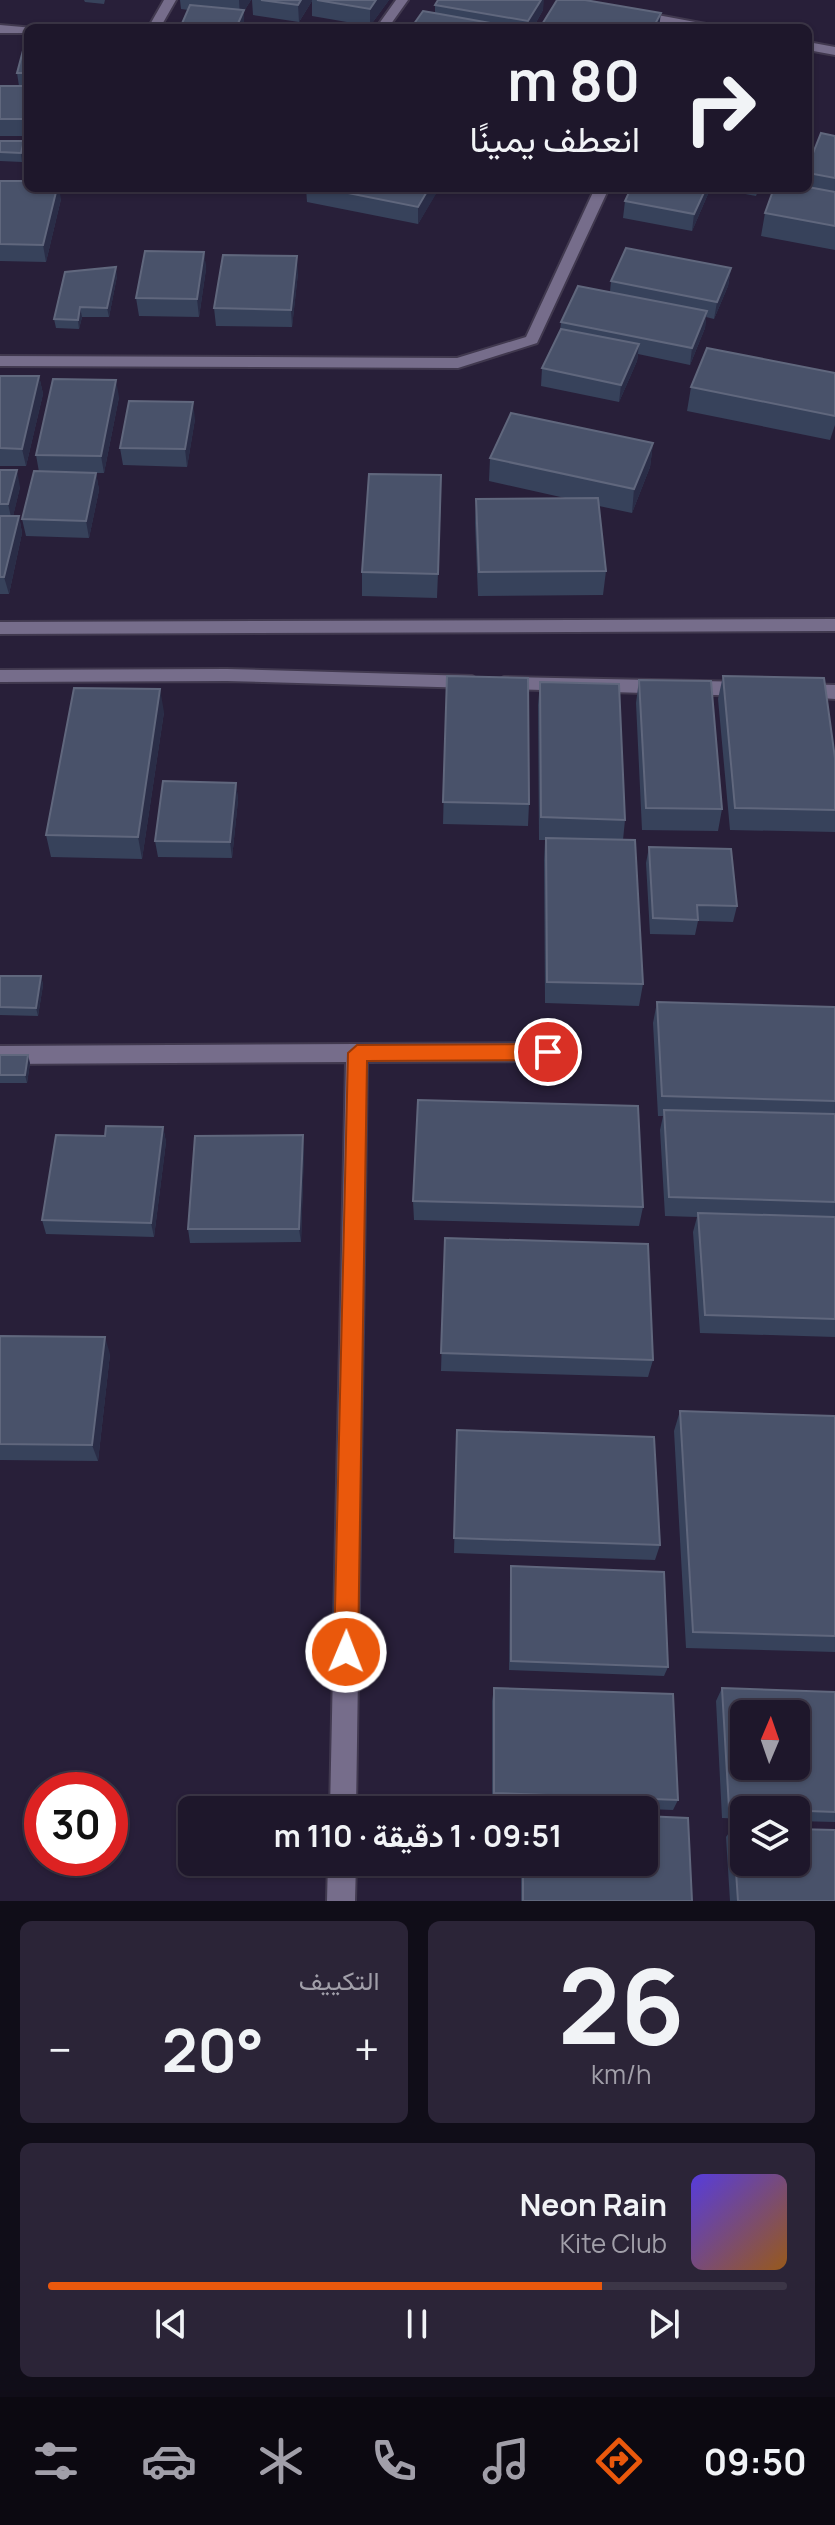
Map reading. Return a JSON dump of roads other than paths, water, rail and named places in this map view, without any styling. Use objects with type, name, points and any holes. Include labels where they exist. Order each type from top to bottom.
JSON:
[{"type":"street","points":[[156,24],[170,0]]},
{"type":"street","points":[[385,24],[402,0]]},
{"type":"street","points":[[621,13],[668,24]]},
{"type":"street","points":[[0,29],[24,29]]},
{"type":"street","points":[[812,47],[835,51]]},
{"type":"street","points":[[0,361],[458,363],[532,340],[600,192]]},
{"type":"street","points":[[0,628],[835,625]]},
{"type":"street","points":[[0,676],[227,675],[835,692]]},
{"type":"street","points":[[0,1055],[548,1052]]},
{"type":"street","points":[[343,1796],[357,1053]]},
{"type":"street","points":[[341,1901],[342,1876]]}]
